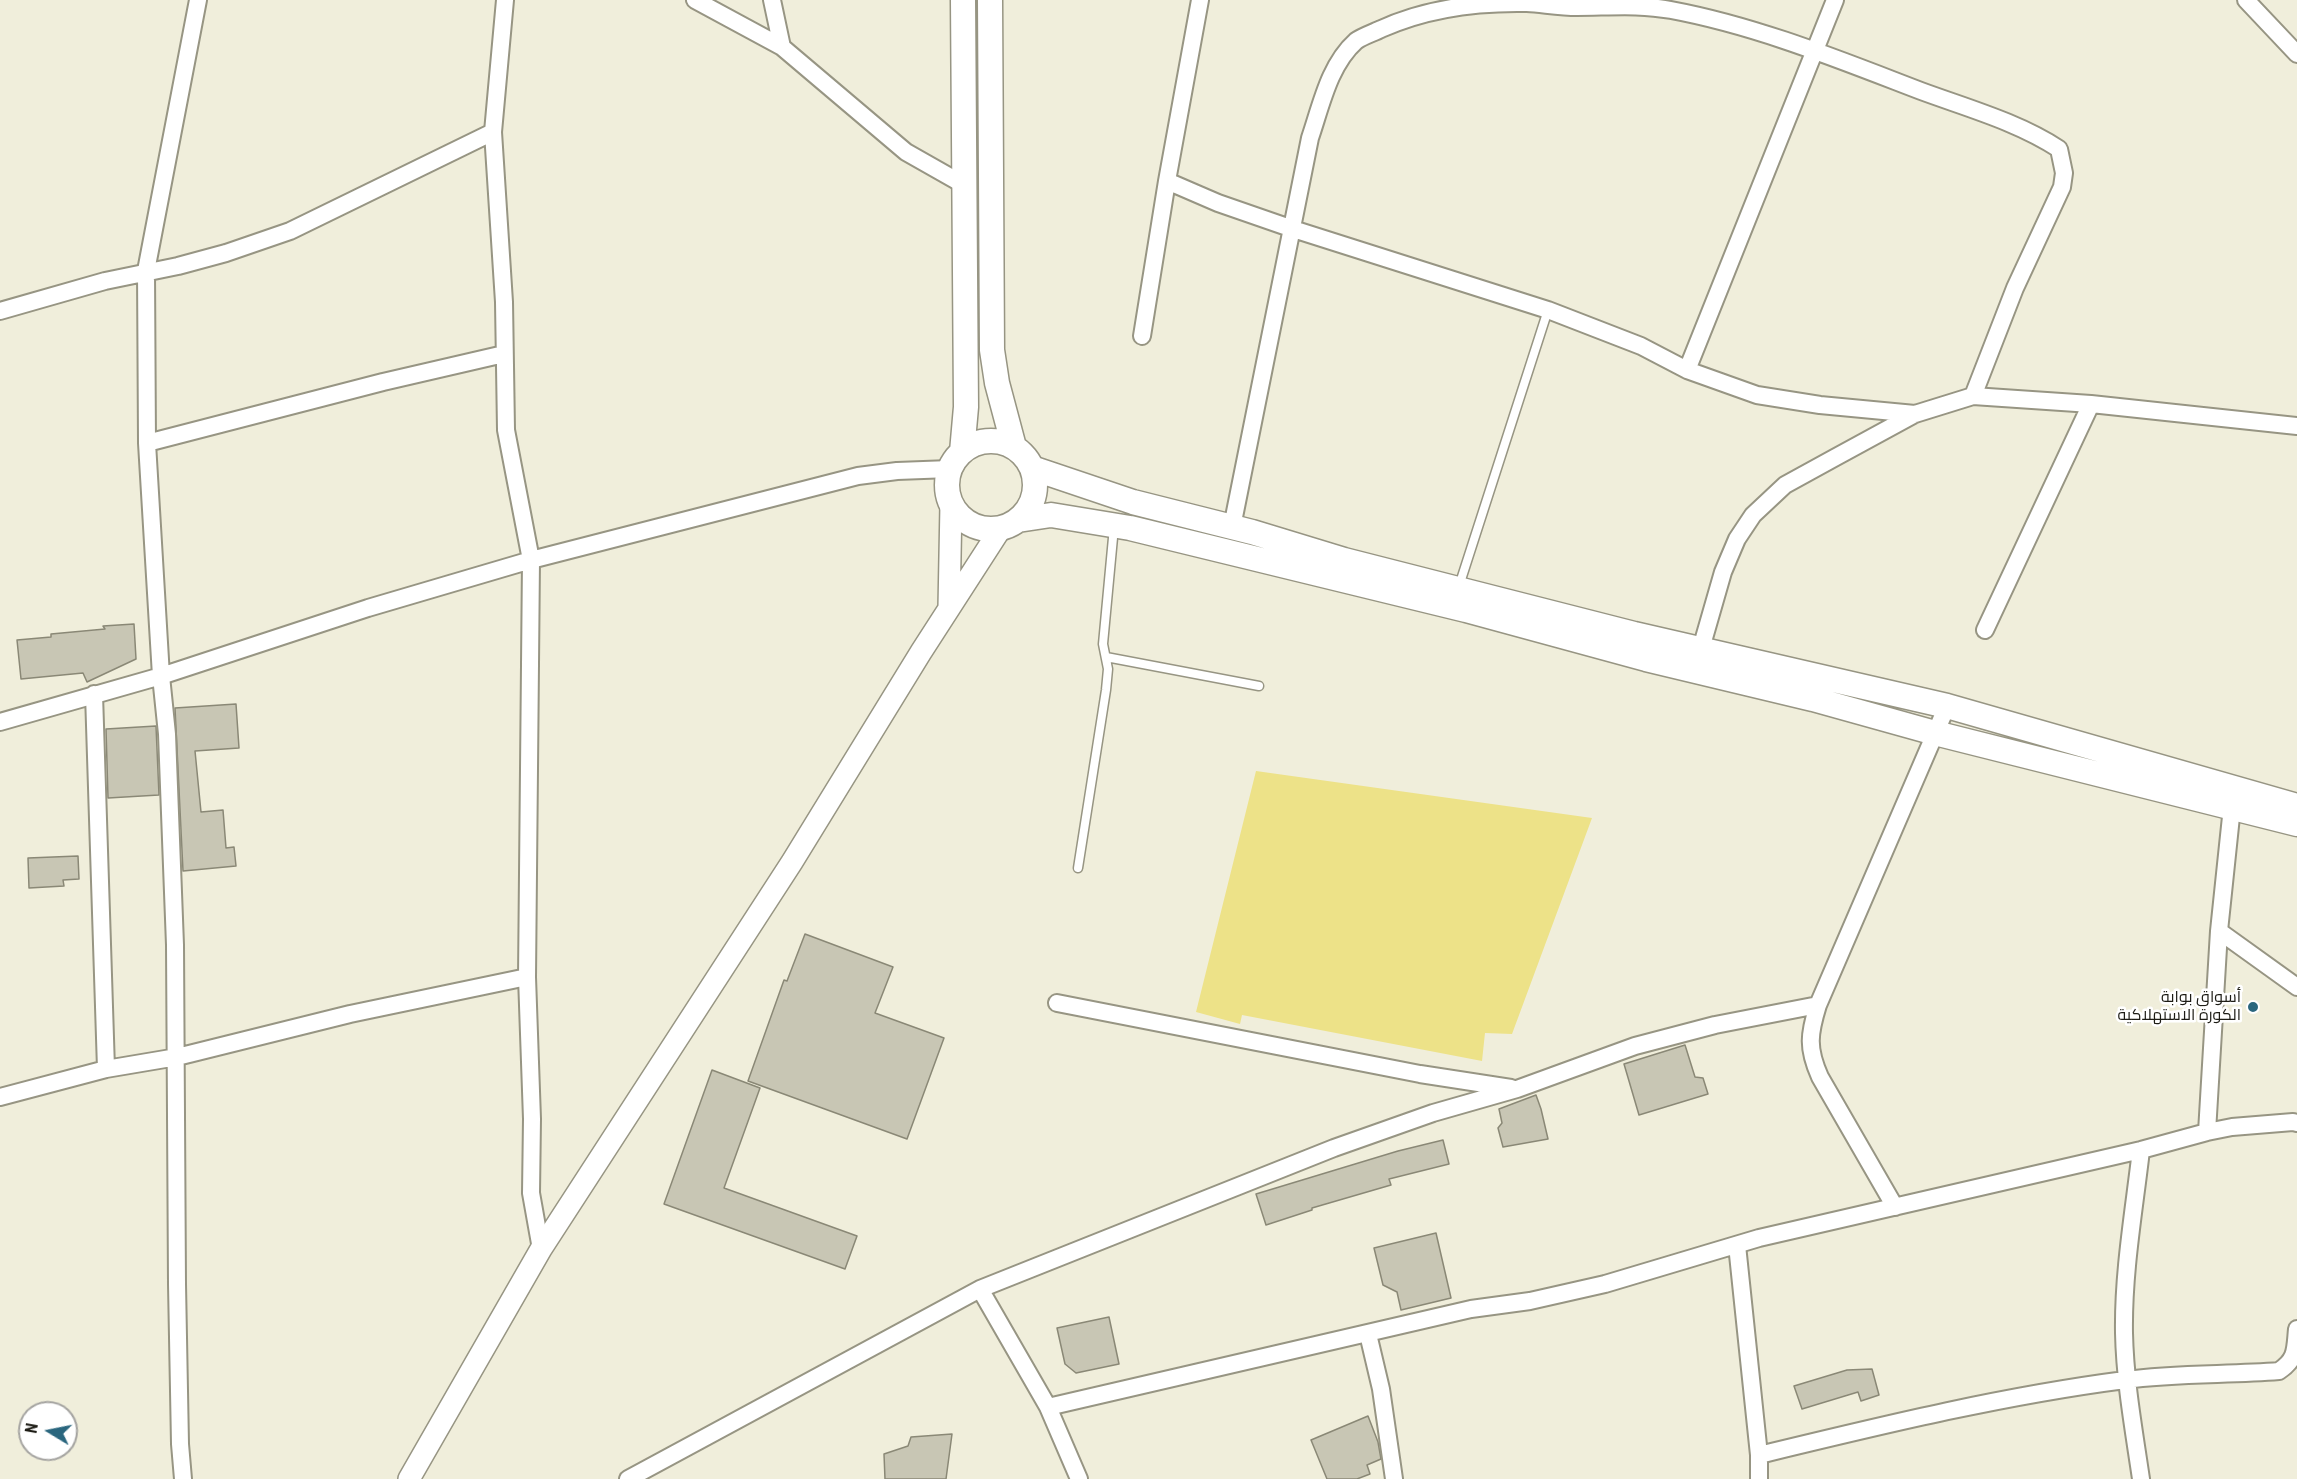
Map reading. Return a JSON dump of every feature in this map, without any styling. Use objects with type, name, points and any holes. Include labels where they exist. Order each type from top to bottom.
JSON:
[{"type":"main road","points":[[963,0],[966,407],[956,460],[947,481],[947,492],[951,504],[963,520],[981,528],[1051,515],[1114,525],[1466,610],[1698,660],[1947,706],[2297,806]]},
{"type":"main road","points":[[990,0],[992,350],[1002,405],[1014,447]]},
{"type":"main road","points":[[956,460],[973,444],[987,441],[1001,442],[1014,447],[1024,456],[1032,468],[1035,487],[1030,505],[1009,524]]},
{"type":"main road","points":[[1032,468],[1133,502],[1458,590],[1698,660],[1813,699],[1935,733],[2297,824]]},
{"type":"street","points":[[183,1479],[180,1444],[177,1284],[176,945],[167,734],[161,676],[147,443],[146,272],[198,0]]},
{"type":"street","points":[[505,0],[493,132],[504,302],[506,430],[531,560],[527,977],[532,1119],[531,1193],[541,1249]]},
{"type":"street","points":[[695,0],[782,48],[906,152],[966,186]]},
{"type":"street","points":[[772,0],[782,48]]},
{"type":"street","points":[[1142,336],[1200,0]]},
{"type":"street","points":[[1687,370],[1835,0]]},
{"type":"street","points":[[2246,0],[2297,54]]},
{"type":"street","points":[[1232,527],[1310,138],[1326,91],[1340,61],[1357,40],[1394,23],[1454,7],[1525,2],[1575,7],[1641,5],[1673,10],[1741,27],[1815,51],[2041,138],[2059,150],[2064,173],[2062,187],[2015,288],[1973,396]]},
{"type":"street","points":[[0,311],[105,280],[178,266],[226,253],[290,231],[493,132]]},
{"type":"street","points":[[1167,181],[1218,203],[1293,230],[1548,310],[1641,346],[1687,370],[1757,395],[1820,405],[1916,414]]},
{"type":"street","points":[[147,443],[383,382],[504,354]]},
{"type":"street","points":[[1698,660],[1723,572],[1737,539],[1753,515],[1785,485],[1916,414],[1973,396],[2091,404],[2297,426]]},
{"type":"street","points":[[1986,630],[2091,404]]},
{"type":"street","points":[[0,722],[161,676],[368,608],[531,560],[858,476],[956,460]]},
{"type":"street","points":[[949,608],[951,504]]},
{"type":"street","points":[[409,1479],[541,1249],[792,862],[949,608],[1009,524]]},
{"type":"street","points":[[94,694],[106,1069]]},
{"type":"street","points":[[1895,1207],[1820,1077],[1812,1059],[1810,1031],[1818,1005],[1947,706]]},
{"type":"street","points":[[2207,1132],[2219,931],[2232,807]]},
{"type":"street","points":[[2219,931],[2297,987]]},
{"type":"street","points":[[0,1097],[106,1069],[177,1057],[350,1014],[527,977]]},
{"type":"street","points":[[1057,1003],[1420,1074],[1517,1089]]},
{"type":"street","points":[[628,1479],[980,1289],[1334,1148],[1433,1113],[1517,1089],[1635,1046],[1715,1025],[1818,1005]]},
{"type":"street","points":[[1048,1407],[1471,1309],[1530,1301],[1605,1284],[1737,1245],[2141,1150],[2207,1132],[2242,1126],[2297,1123]]},
{"type":"street","points":[[2141,1150],[2126,1290],[2124,1332],[2127,1379],[2141,1479]]},
{"type":"street","points":[[1737,1245],[1759,1455],[1759,1479]]},
{"type":"street","points":[[980,1289],[1048,1407],[1079,1479]]},
{"type":"street","points":[[1759,1455],[1896,1422],[2127,1379],[2279,1371],[2289,1365],[2295,1354],[2297,1331]]},
{"type":"street","points":[[1368,1334],[1382,1389],[1394,1479]]},
{"type":"lane","points":[[1458,590],[1548,310]]},
{"type":"lane","points":[[1078,868],[1106,690],[1108,669],[1103,644],[1114,525]]},
{"type":"lane","points":[[1106,657],[1258,686]]},
{"type":"shaded area","points":[[1256,771],[1592,818],[1512,1034],[1485,1033],[1482,1061],[1242,1015],[1240,1024],[1196,1012]]},
{"type":"building","points":[[134,624],[136,659],[87,682],[83,673],[21,679],[17,640],[105,629],[103,626]]},
{"type":"building","points":[[236,704],[239,748],[195,751],[201,812],[223,810],[226,848],[234,847],[236,866],[183,871],[175,708]]},
{"type":"building","points":[[156,726],[159,795],[108,798],[106,729]]},
{"type":"building","points":[[78,856],[79,879],[63,880],[64,886],[29,888],[28,858]]},
{"type":"building","points":[[805,934],[893,967],[875,1013],[944,1038],[907,1139],[748,1081],[784,980],[787,981]]},
{"type":"building","points":[[1685,1045],[1695,1077],[1703,1078],[1708,1094],[1639,1115],[1624,1064]]},
{"type":"building","points":[[712,1070],[760,1088],[724,1188],[857,1236],[845,1269],[664,1204]]},
{"type":"building","points":[[1536,1095],[1548,1139],[1503,1147],[1498,1128],[1502,1123],[1499,1109]]},
{"type":"building","points":[[1443,1140],[1449,1164],[1389,1179],[1391,1185],[1312,1208],[1312,1210],[1266,1225],[1256,1194],[1398,1151]]},
{"type":"building","points":[[1436,1233],[1451,1298],[1401,1310],[1397,1292],[1383,1285],[1374,1248]]},
{"type":"building","points":[[1109,1317],[1119,1364],[1076,1373],[1065,1364],[1057,1328]]},
{"type":"building","points":[[1872,1369],[1879,1395],[1861,1401],[1858,1392],[1802,1409],[1794,1386],[1847,1370]]},
{"type":"building","points":[[1368,1416],[1378,1442],[1381,1459],[1367,1465],[1370,1474],[1357,1479],[1327,1479],[1311,1440]]},
{"type":"building","points":[[952,1434],[946,1479],[885,1479],[884,1454],[908,1446],[911,1437]]},
{"type":"place","name":"أسواق بوابة الكورة الاستهلاكية","points":[[2253,1007]]}]
